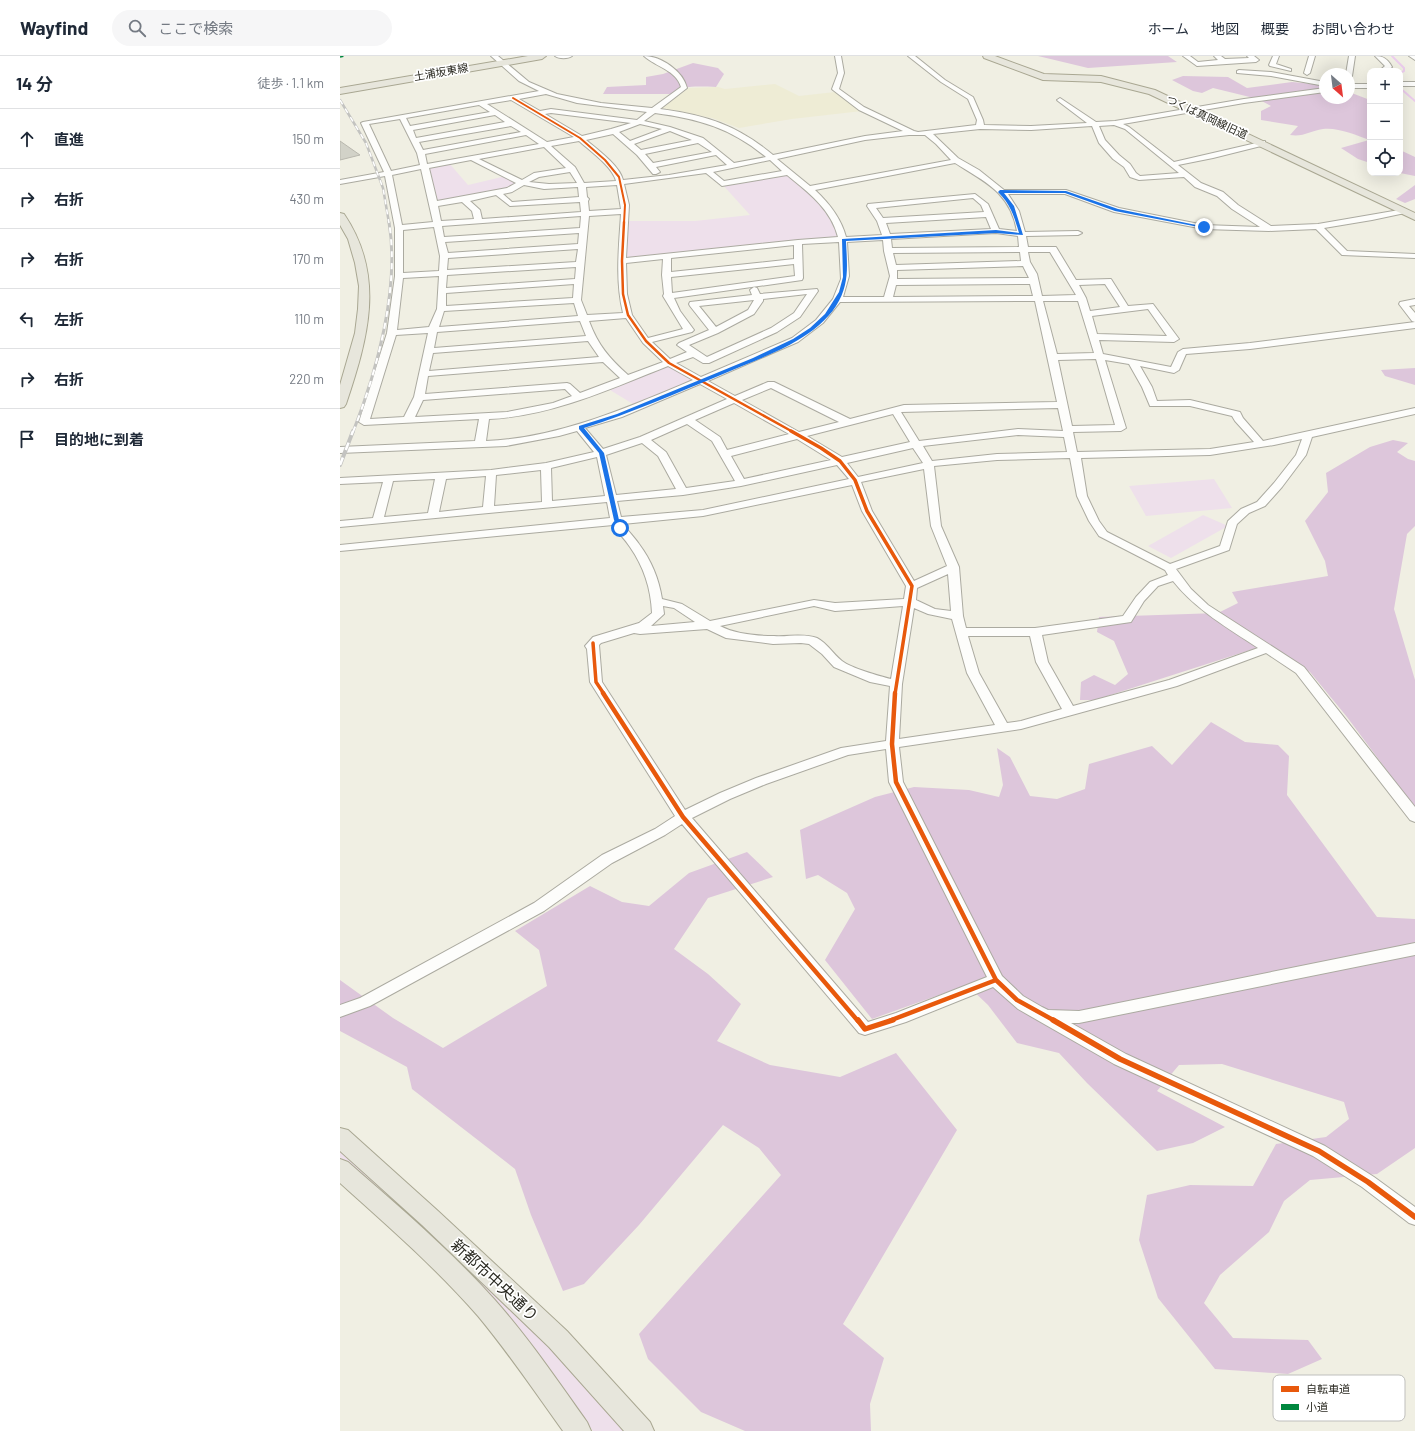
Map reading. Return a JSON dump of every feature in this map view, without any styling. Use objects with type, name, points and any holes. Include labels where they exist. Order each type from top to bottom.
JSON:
[{"type":"main road","name":"土浦坂東線","points":[[340,88],[498,59],[523,56]]},
{"type":"main road","name":"土浦坂東線","points":[[340,91],[498,59],[542,56]]},
{"type":"main road","name":"つくば真岡線旧道","points":[[987,56],[1043,77],[1094,78],[1142,89],[1192,110],[1415,217]]},
{"type":"main road","points":[[340,216],[356,248],[364,278],[365,300],[363,324],[354,361],[340,404]]},
{"type":"main road","points":[[340,236],[350,264],[356,301],[354,324],[340,372]]},
{"type":"main road","name":"新都市中央通り","points":[[340,1137],[430,1218],[552,1334],[642,1431]]},
{"type":"main road","name":"新都市中央通り","points":[[340,1169],[416,1236],[486,1308],[526,1358],[578,1431]]},
{"type":"street","points":[[558,56],[569,56]]},
{"type":"street","points":[[340,182],[546,145],[614,131],[637,123],[684,88],[684,84],[676,74],[647,56]]},
{"type":"street","points":[[838,56],[841,73],[835,89],[850,102],[880,118],[912,133],[918,134],[980,127],[1031,128],[1115,123],[1244,101],[1319,91]]},
{"type":"street","points":[[911,56],[937,78],[971,98],[980,120],[980,127]]},
{"type":"street","points":[[1186,56],[1198,64],[1253,58],[1259,62],[1244,66],[1239,72],[1271,74],[1319,83]]},
{"type":"street","points":[[1217,56],[1224,61]]},
{"type":"street","points":[[1276,56],[1272,65],[1280,69],[1319,75]]},
{"type":"street","points":[[1307,73],[1312,56]]},
{"type":"street","points":[[1351,68],[1352,56]]},
{"type":"street","points":[[1378,56],[1387,63],[1389,67],[1387,68]]},
{"type":"street","points":[[340,450],[506,443],[580,428],[619,415],[702,381],[795,340],[811,329],[826,315],[837,299],[845,277],[844,240],[832,212],[809,189],[742,135],[722,125],[679,113],[584,101],[548,92],[528,83],[498,59]]},
{"type":"street","points":[[1403,84],[1415,84]]},
{"type":"street","points":[[1355,86],[1367,86]]},
{"type":"street","points":[[548,92],[365,123],[388,173],[399,228],[400,276],[392,333],[364,422],[507,415],[555,405],[694,353]]},
{"type":"street","points":[[513,98],[580,138],[604,160],[619,177],[625,205],[622,261],[623,294],[628,315],[646,341],[669,363],[799,435],[840,461],[855,480],[866,511],[912,586],[911,602],[896,684],[892,744],[896,782],[996,980],[1011,996],[1031,1010],[1120,1059],[1319,1151],[1368,1182],[1415,1217]]},
{"type":"street","points":[[1060,100],[1094,124],[1102,141],[1116,157],[1127,166],[1133,175],[1139,178],[1185,175]]},
{"type":"street","points":[[480,103],[546,145],[572,169],[582,185],[585,199],[585,214],[577,300],[591,338],[605,359],[626,379]]},
{"type":"street","points":[[540,113],[551,111],[669,129],[700,140],[732,165]]},
{"type":"street","points":[[408,129],[496,113]]},
{"type":"street","points":[[402,117],[421,153],[434,204],[444,256],[443,291],[440,310],[433,330],[419,397],[408,420]]},
{"type":"street","points":[[415,140],[513,123]]},
{"type":"street","points":[[1115,123],[1127,128],[1198,185],[1220,194],[1235,207],[1269,229]]},
{"type":"street","points":[[629,144],[669,129]]},
{"type":"street","points":[[614,131],[640,153],[662,177]]},
{"type":"street","points":[[421,153],[528,133]]},
{"type":"street","points":[[472,158],[522,183],[539,186],[621,183],[707,170],[771,158],[842,142],[912,133]]},
{"type":"street","points":[[926,133],[941,144],[956,161],[978,172],[1007,198],[1012,206],[1022,234],[1026,263],[1033,274],[1053,357],[1082,496],[1094,521],[1104,534],[1172,572],[1187,591],[1204,607],[1300,670],[1415,817]]},
{"type":"street","points":[[640,153],[700,140]]},
{"type":"street","points":[[1173,164],[1213,156],[1262,143]]},
{"type":"street","points":[[651,166],[717,153]]},
{"type":"street","points":[[809,189],[956,161]]},
{"type":"street","points":[[434,204],[509,190],[537,175],[572,169]]},
{"type":"street","points":[[707,170],[722,184],[788,172]]},
{"type":"street","points":[[497,192],[510,204],[585,199]]},
{"type":"street","points":[[1000,192],[1066,192],[1117,210],[1214,228],[1269,229],[1318,226],[1372,218],[1402,211]]},
{"type":"street","points":[[888,300],[894,276],[888,251],[887,237],[871,206],[974,196],[984,204],[996,232]]},
{"type":"street","points":[[463,199],[476,210],[478,221]]},
{"type":"street","points":[[399,228],[625,211]]},
{"type":"street","points":[[880,221],[988,214]]},
{"type":"street","points":[[1318,226],[1345,253],[1415,256]]},
{"type":"street","points":[[441,240],[584,230]]},
{"type":"street","points":[[622,261],[798,242],[996,232],[1022,234],[1078,233]]},
{"type":"street","points":[[667,296],[799,278],[798,242]]},
{"type":"street","points":[[444,256],[581,246]]},
{"type":"street","points":[[340,524],[683,492],[741,483],[916,444],[1018,432],[1121,428],[1082,298],[1053,249],[888,251]]},
{"type":"street","points":[[960,250],[963,266]]},
{"type":"street","points":[[646,341],[689,330],[674,312],[667,296],[667,256]]},
{"type":"street","points":[[666,275],[799,261]]},
{"type":"street","points":[[892,268],[1026,263]]},
{"type":"street","points":[[400,276],[580,264]]},
{"type":"street","points":[[443,291],[579,281]]},
{"type":"street","points":[[893,282],[1034,281]]},
{"type":"street","points":[[1074,283],[1108,281],[1126,309]]},
{"type":"street","points":[[715,331],[693,304],[757,297],[814,291],[797,315],[774,330],[706,361],[682,345],[715,331],[751,312],[759,301],[757,297],[752,285]]},
{"type":"street","points":[[837,299],[888,300],[1082,298]]},
{"type":"street","points":[[440,310],[577,300]]},
{"type":"street","points":[[1415,302],[1403,304],[1415,319]]},
{"type":"street","points":[[1086,314],[1150,306],[1174,339],[1093,337]]},
{"type":"street","points":[[392,333],[628,315]]},
{"type":"street","points":[[1053,357],[1099,356],[1174,370],[1183,352],[1250,346],[1415,325]]},
{"type":"street","points":[[428,351],[591,338]]},
{"type":"street","points":[[423,374],[605,359]]},
{"type":"street","points":[[1133,363],[1147,387],[1153,404],[1190,403],[1237,414],[1238,419],[1261,444]]},
{"type":"street","points":[[340,481],[491,473],[546,466],[601,453],[644,439],[771,384],[848,422]]},
{"type":"street","points":[[419,397],[567,386],[579,397]]},
{"type":"street","points":[[725,454],[904,408],[1063,404]]},
{"type":"street","points":[[895,410],[928,463],[936,526],[953,567],[957,616],[973,673],[1003,728]]},
{"type":"street","points":[[340,548],[709,512],[928,463],[997,457],[1197,452],[1261,444],[1308,435],[1415,410]]},
{"type":"street","points":[[480,444],[484,417]]},
{"type":"street","points":[[688,420],[716,439],[741,483]]},
{"type":"street","points":[[580,428],[601,453],[616,520],[620,528],[630,538],[648,567],[658,601],[658,614],[643,626],[592,644],[596,682],[683,817],[864,1029],[900,1018],[996,980]]},
{"type":"street","points":[[962,632],[1035,632],[1127,619],[1140,599],[1154,584],[1172,572],[1225,548],[1232,523],[1245,511],[1261,504],[1278,485],[1301,455],[1308,435]]},
{"type":"street","points":[[644,439],[662,454],[683,492]]},
{"type":"street","points":[[546,466],[547,505]]},
{"type":"street","points":[[488,510],[491,473]]},
{"type":"street","points":[[433,515],[442,475]]},
{"type":"street","points":[[378,521],[389,478]]},
{"type":"street","points":[[912,586],[953,567]]},
{"type":"street","points":[[658,601],[678,606],[708,625],[726,634],[773,640],[801,639],[813,641],[826,651],[838,664],[874,679],[896,684]]},
{"type":"street","points":[[634,629],[640,630],[708,625],[814,603],[835,607],[911,602],[932,612],[957,616]]},
{"type":"street","points":[[1035,632],[1042,662],[1069,710]]},
{"type":"street","points":[[340,1011],[365,1002],[539,907],[607,858],[660,832],[683,817],[725,796],[775,776],[846,751],[1020,725],[1069,710],[1173,683],[1267,649]]},
{"type":"street","points":[[1044,1016],[1079,1017],[1415,949]]},
{"type":"shaded area","points":[[1038,56],[1168,56],[1177,62],[1088,68]]},
{"type":"shaded area","points":[[693,63],[718,68],[724,74],[716,87],[687,87],[672,94],[603,94],[607,87],[646,85],[646,77],[663,74]]},
{"type":"shaded area","points":[[1183,76],[1228,77],[1247,88],[1292,82],[1319,84],[1319,104],[1355,104],[1355,94],[1367,99],[1367,139],[1334,129],[1323,129],[1307,134],[1290,135],[1298,126],[1261,120],[1261,111],[1271,106],[1258,99],[1213,88],[1202,93],[1193,91],[1172,80]]},
{"type":"shaded area","points":[[775,84],[799,96],[835,92],[862,111],[792,119],[739,128],[712,118],[662,108],[689,88],[718,87],[725,89]]},
{"type":"shaded area","points":[[1367,141],[1367,162],[1358,159],[1341,148]]},
{"type":"shaded area","points":[[1403,151],[1415,157],[1415,176],[1403,174]]},
{"type":"shaded area","points":[[449,163],[468,185],[506,176],[518,182],[509,190],[434,204],[424,167]]},
{"type":"shaded area","points":[[788,172],[832,212],[844,240],[622,261],[623,221],[695,221],[750,215],[722,184]]},
{"type":"shaded area","points":[[1415,185],[1415,199],[1405,203],[1396,199]]},
{"type":"shaded area","points":[[669,363],[702,381],[638,407],[605,387]]},
{"type":"shaded area","points":[[1415,368],[1415,385],[1385,376],[1381,370]]},
{"type":"shaded area","points":[[1393,440],[1408,443],[1397,452],[1408,459],[1415,461],[1415,526],[1407,534],[1394,609],[1415,680],[1415,808],[1347,717],[1310,672],[1269,644],[1095,700],[1080,700],[1081,682],[1094,675],[1115,685],[1128,674],[1114,641],[1097,632],[1099,617],[1218,613],[1238,603],[1232,592],[1328,576],[1325,561],[1305,521],[1328,492],[1326,473],[1370,447]]},
{"type":"shaded area","points":[[1214,479],[1232,508],[1146,516],[1129,486]]},
{"type":"shaded area","points":[[1203,515],[1228,526],[1171,558],[1148,546]]},
{"type":"shaded area","points":[[1211,722],[1245,742],[1278,745],[1289,756],[1287,795],[1377,917],[1415,919],[1415,1148],[1377,1174],[1310,1180],[1284,1201],[1269,1232],[1220,1275],[1204,1303],[1233,1338],[1308,1340],[1322,1359],[1288,1374],[1215,1369],[1158,1298],[1139,1240],[1147,1195],[1190,1185],[1253,1186],[1276,1144],[1326,1137],[1349,1119],[1344,1102],[1222,1064],[1179,1065],[1157,1091],[1225,1127],[1193,1143],[1157,1151],[1087,1083],[1059,1053],[1017,1043],[988,1005],[967,985],[872,1019],[825,960],[855,909],[847,893],[818,875],[806,879],[800,830],[875,797],[914,787],[969,790],[999,797],[1003,785],[997,748],[1010,757],[1030,796],[1057,799],[1085,789],[1089,764],[1152,746],[1172,765]]},
{"type":"shaded area","points":[[747,852],[773,877],[708,898],[674,949],[708,974],[741,1004],[717,1041],[770,1065],[840,1077],[896,1053],[957,1130],[843,1324],[884,1358],[870,1404],[871,1431],[745,1431],[701,1412],[648,1359],[639,1334],[781,1175],[759,1148],[723,1125],[639,1225],[584,1284],[563,1291],[531,1215],[515,1169],[412,1089],[407,1067],[340,1031],[340,980],[393,1018],[443,1048],[547,986],[539,950],[515,931],[590,886],[622,902],[649,906],[689,873]]},
{"type":"shaded area","points":[[340,1150],[393,1196],[547,1342],[628,1431],[593,1431],[563,1388],[486,1290],[458,1261],[390,1198],[340,1157]]},
{"type":"building","points":[[340,141],[360,155],[340,160]]},
{"type":"waterway","points":[[1392,56],[1404,68],[1403,72]]},
{"type":"waterway","points":[[1403,91],[1415,101]]},
{"type":"railway","points":[[340,100],[366,143],[383,188],[389,223]]},
{"type":"railway","points":[[353,432],[378,356],[389,301],[392,247],[389,222]]},
{"type":"railway","points":[[340,465],[353,431]]},
{"type":"marked path","points":[[340,57],[344,56]]},
{"type":"cycle path","points":[[513,98],[580,138],[605,160],[619,177],[625,205],[622,261],[623,294],[628,315],[646,341],[669,363],[821,448],[840,461],[855,480],[867,511],[912,586],[896,684],[892,744],[896,782],[996,980]]},
{"type":"cycle path","points":[[593,643],[596,682],[683,817],[865,1029],[900,1018],[996,980],[1012,996],[1029,1008],[1044,1015],[1120,1059],[1319,1151],[1368,1182],[1415,1217]]},
{"type":"route","points":[[620,528],[616,520],[601,453],[580,428],[619,415],[755,358],[795,340],[811,329],[834,306],[841,292],[845,277],[844,240],[996,232],[1022,234],[1012,206],[1007,198],[1000,192],[1066,192],[1117,210],[1204,227]]}]
